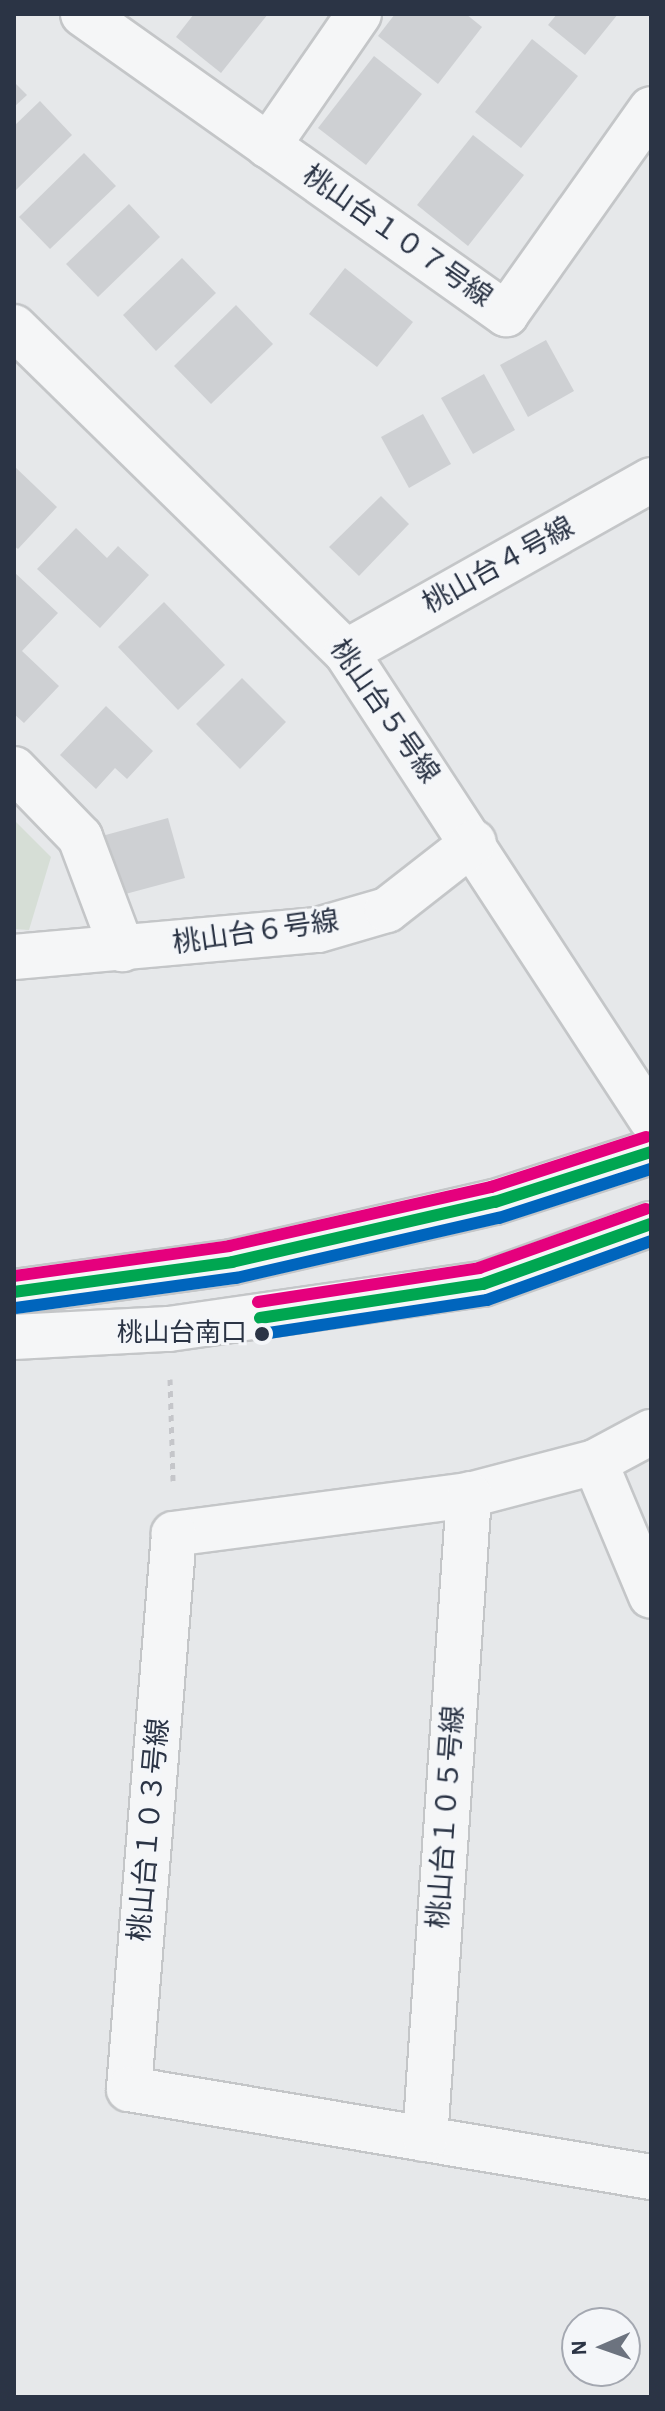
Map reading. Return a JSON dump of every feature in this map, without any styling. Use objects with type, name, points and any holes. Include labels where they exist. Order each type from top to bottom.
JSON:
[{"type":"street","name":"桃山台１０７号線","points":[[83,14],[506,314],[651,109]]},
{"type":"street","points":[[268,146],[359,14]]},
{"type":"street","name":"桃山台５号線","points":[[14,327],[346,652],[474,842],[651,1119]]},
{"type":"street","name":"桃山台４号線","points":[[346,652],[651,480]]},
{"type":"street","points":[[14,769],[80,837],[122,949]]},
{"type":"street","name":"桃山台６号線","points":[[14,957],[318,930],[387,910],[474,842]]},
{"type":"street","points":[[14,1292],[232,1262],[495,1202],[651,1152]]},
{"type":"street","points":[[14,1337],[169,1329],[483,1284],[651,1224]]},
{"type":"street","points":[[174,1534],[469,1495],[595,1462],[651,1432]]},
{"type":"street","points":[[595,1462],[651,1596]]},
{"type":"street","name":"桃山台１０５号線","points":[[425,2139],[469,1495]]},
{"type":"street","name":"桃山台１０３号線","points":[[174,1534],[129,2089],[651,2177]]},
{"type":"path","points":[[169,1329],[174,1534]]},
{"type":"shaded area","points":[[14,820],[51,857],[29,930],[14,929]]},
{"type":"building","points":[[194,14],[268,14],[221,73],[176,37]]},
{"type":"building","points":[[395,14],[466,14],[482,27],[438,84],[378,36]]},
{"type":"building","points":[[557,14],[618,14],[585,55],[548,25]]},
{"type":"building","points":[[532,39],[578,76],[521,148],[475,112]]},
{"type":"building","points":[[374,56],[422,94],[366,165],[318,128]]},
{"type":"building","points":[[14,82],[27,95],[14,107]]},
{"type":"building","points":[[40,101],[72,135],[14,192],[14,126]]},
{"type":"building","points":[[473,135],[524,175],[468,246],[417,205]]},
{"type":"building","points":[[84,153],[116,186],[50,249],[19,217]]},
{"type":"building","points":[[129,204],[160,237],[98,297],[66,264]]},
{"type":"building","points":[[182,258],[216,293],[156,351],[123,315]]},
{"type":"building","points":[[345,268],[413,322],[377,367],[309,314]]},
{"type":"building","points":[[236,305],[273,344],[211,404],[174,366]]},
{"type":"building","points":[[546,340],[574,391],[528,417],[500,365]]},
{"type":"building","points":[[484,374],[515,430],[473,454],[441,398]]},
{"type":"building","points":[[423,414],[451,464],[409,488],[381,437]]},
{"type":"building","points":[[14,466],[57,507],[18,549],[14,546]]},
{"type":"building","points":[[381,496],[409,524],[359,576],[329,547]]},
{"type":"building","points":[[76,528],[107,558],[118,546],[149,575],[100,628],[37,569]]},
{"type":"building","points":[[14,572],[58,613],[22,651],[59,686],[24,723],[14,714]]},
{"type":"building","points":[[164,602],[225,665],[178,710],[118,647]]},
{"type":"building","points":[[242,678],[286,722],[240,769],[196,724]]},
{"type":"building","points":[[106,706],[153,751],[127,779],[115,768],[96,789],[60,755]]},
{"type":"building","points":[[168,818],[185,878],[118,896],[102,836]]},
{"type":"transit line","points":[[14,1276],[229,1246],[491,1187],[646,1137]]},
{"type":"transit line","points":[[14,1292],[232,1262],[495,1202],[651,1152]]},
{"type":"transit line","points":[[16,1308],[236,1278],[499,1218],[651,1169]]},
{"type":"transit line","points":[[258,1302],[479,1268],[646,1209]]},
{"type":"transit line","points":[[260,1318],[483,1284],[651,1224]]},
{"type":"transit line","points":[[262,1334],[487,1300],[651,1241]]},
{"type":"place","name":"桃山台南口","points":[[262,1334]]}]
